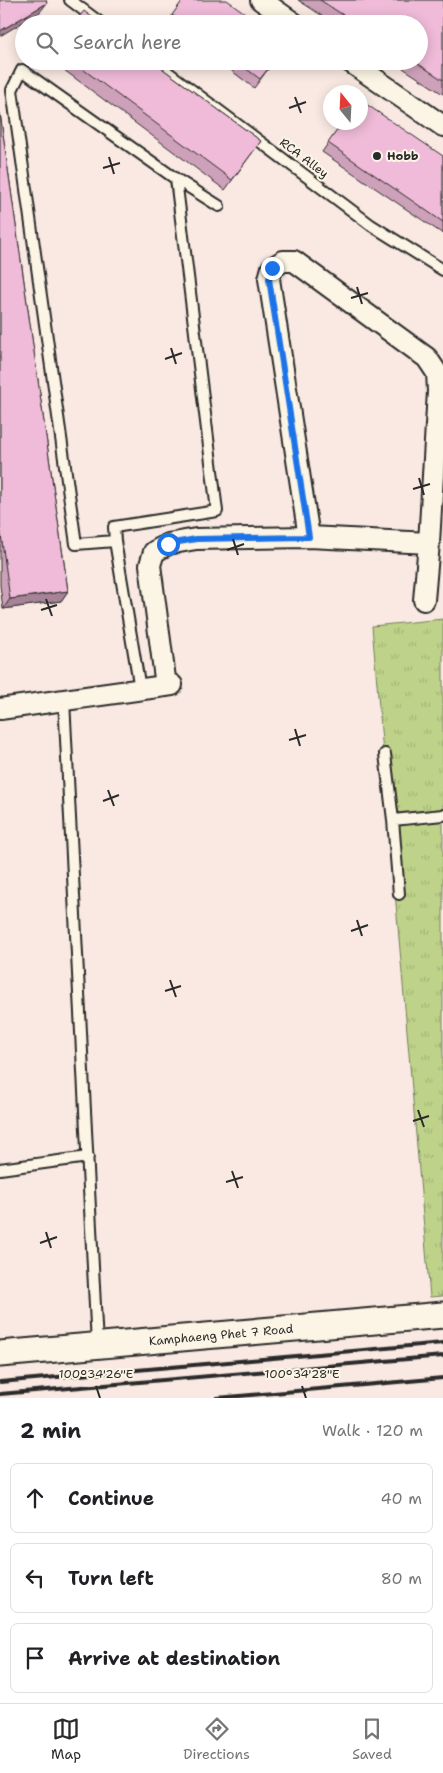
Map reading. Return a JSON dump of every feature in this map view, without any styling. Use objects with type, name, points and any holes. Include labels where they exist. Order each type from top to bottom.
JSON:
[{"type":"street","points":[[260,0],[282,15]]},
{"type":"street","points":[[362,70],[443,126]]},
{"type":"street","points":[[309,537],[269,279],[272,268],[283,261],[294,261],[427,358],[437,373],[438,391],[424,600]]},
{"type":"street","points":[[0,708],[169,685],[150,565],[154,552],[168,544],[196,539],[309,537],[429,543]]},
{"type":"street","name":"Kamphaeng Phet 7 Road","points":[[0,1354],[443,1315]]},
{"type":"lane","points":[[70,0],[90,15]]},
{"type":"lane","points":[[115,541],[76,544],[12,90],[22,70],[176,179],[219,206]]},
{"type":"lane","name":"RCA Alley","points":[[164,70],[371,225],[443,270]]},
{"type":"lane","points":[[140,689],[114,527],[217,511],[176,179]]},
{"type":"lane","points":[[64,700],[97,1346]]},
{"type":"lane","points":[[385,754],[399,894]]},
{"type":"lane","points":[[393,820],[443,815]]},
{"type":"lane","points":[[0,1169],[88,1157]]},
{"type":"green space","points":[[443,619],[443,1296],[430,1297],[372,626]]},
{"type":"building","points":[[0,0],[46,0],[47,3],[27,15],[15,15],[15,22],[0,31]]},
{"type":"building","points":[[183,0],[227,0],[248,15],[172,15]]},
{"type":"building","points":[[320,0],[443,0],[443,80],[428,70],[428,15],[343,15]]},
{"type":"building","points":[[84,11],[89,15],[81,15]]},
{"type":"building","points":[[84,70],[164,70],[261,141],[232,180]]},
{"type":"building","points":[[248,70],[267,70],[260,79]]},
{"type":"building","name":"Hobb","points":[[368,105],[443,156],[443,222],[328,143],[337,130],[368,130]]},
{"type":"building","points":[[0,113],[68,591],[10,599],[0,527]]},
{"type":"railway","points":[[0,1382],[443,1343]]},
{"type":"railway","points":[[0,1394],[443,1356]]},
{"type":"railway","points":[[217,1398],[443,1378]]},
{"type":"place","name":"Hobb","points":[[377,156]]},
{"type":"route","points":[[168,544],[196,539],[309,537],[269,279],[272,268]]}]
